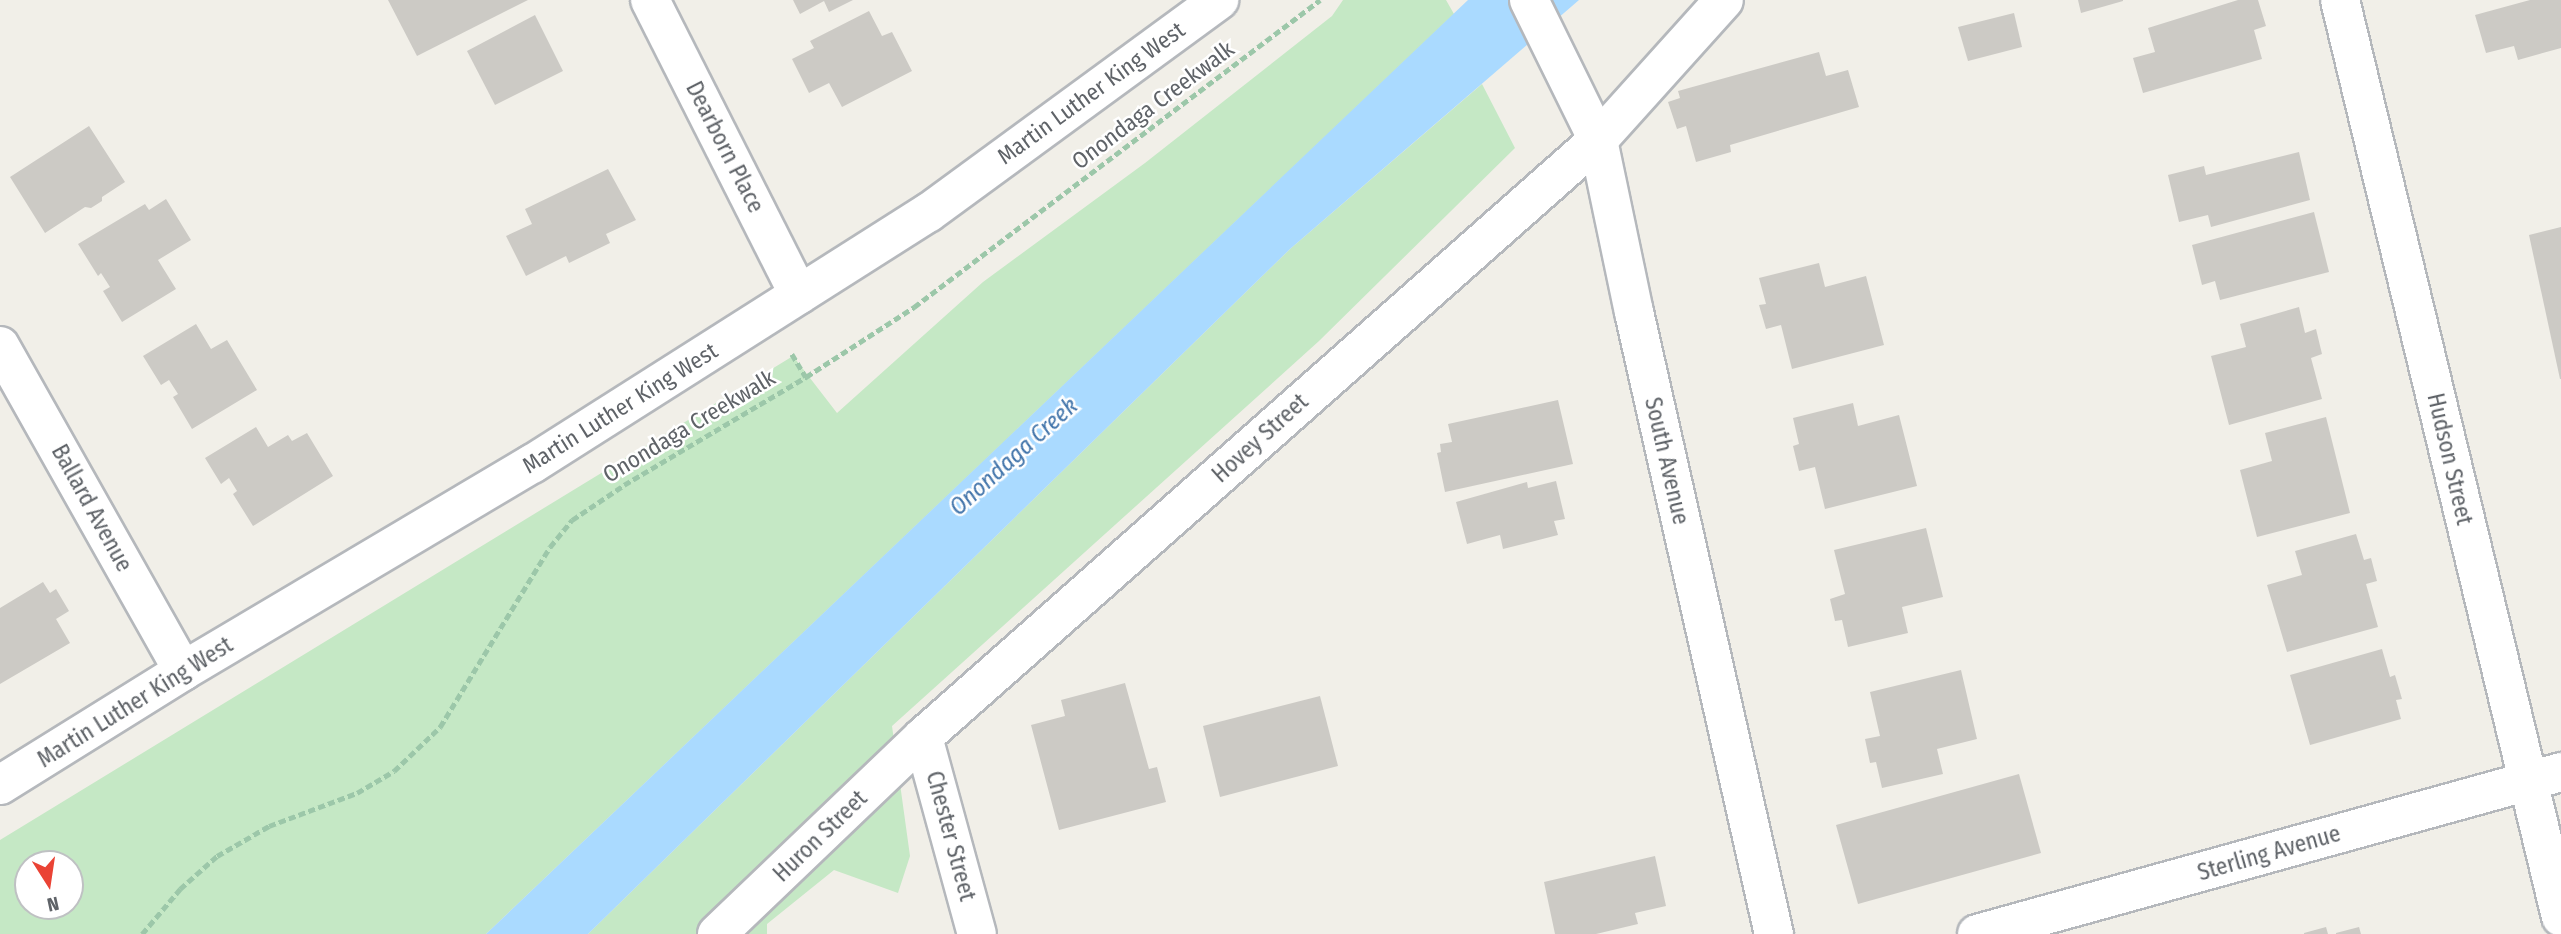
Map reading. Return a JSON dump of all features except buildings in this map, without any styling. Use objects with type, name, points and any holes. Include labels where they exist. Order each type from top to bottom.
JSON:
[{"type":"street","name":"Dearborn Place","points":[[650,0],[799,295]]},
{"type":"street","name":"Martin Luther King West","points":[[0,785],[183,671],[532,464],[928,213],[1219,0]]},
{"type":"street","name":"South Avenue","points":[[1529,0],[1598,140],[1637,326],[1774,934]]},
{"type":"street","name":"Hovey Street","points":[[923,737],[1598,140],[1724,0]]},
{"type":"street","name":"Hudson Street","points":[[2340,0],[2544,776],[2561,917]]},
{"type":"street","name":"Ballard Avenue","points":[[0,346],[183,671]]},
{"type":"street","name":"Huron Street","points":[[717,934],[923,737]]},
{"type":"street","name":"Chester Street","points":[[923,737],[977,934]]},
{"type":"street","name":"Sterling Avenue","points":[[1977,934],[2544,776]]},
{"type":"path","name":"Onondaga Creekwalk","points":[[142,934],[180,889],[217,856],[269,826],[366,788],[394,771],[440,727],[550,547],[572,520],[624,485],[806,377],[915,307],[1320,0]]},
{"type":"green space","points":[[1343,0],[1446,0],[1454,14],[486,934],[0,934],[0,840],[793,356],[837,413],[983,282],[1145,163],[1332,16]]},
{"type":"green space","points":[[1482,84],[1515,148],[1319,341],[892,726],[910,856],[898,893],[834,870],[767,924],[767,934],[588,934],[1290,249]]},
{"type":"water","name":"Onondaga Creek","points":[[1468,0],[1579,0],[1290,249],[588,934],[486,934]]}]
